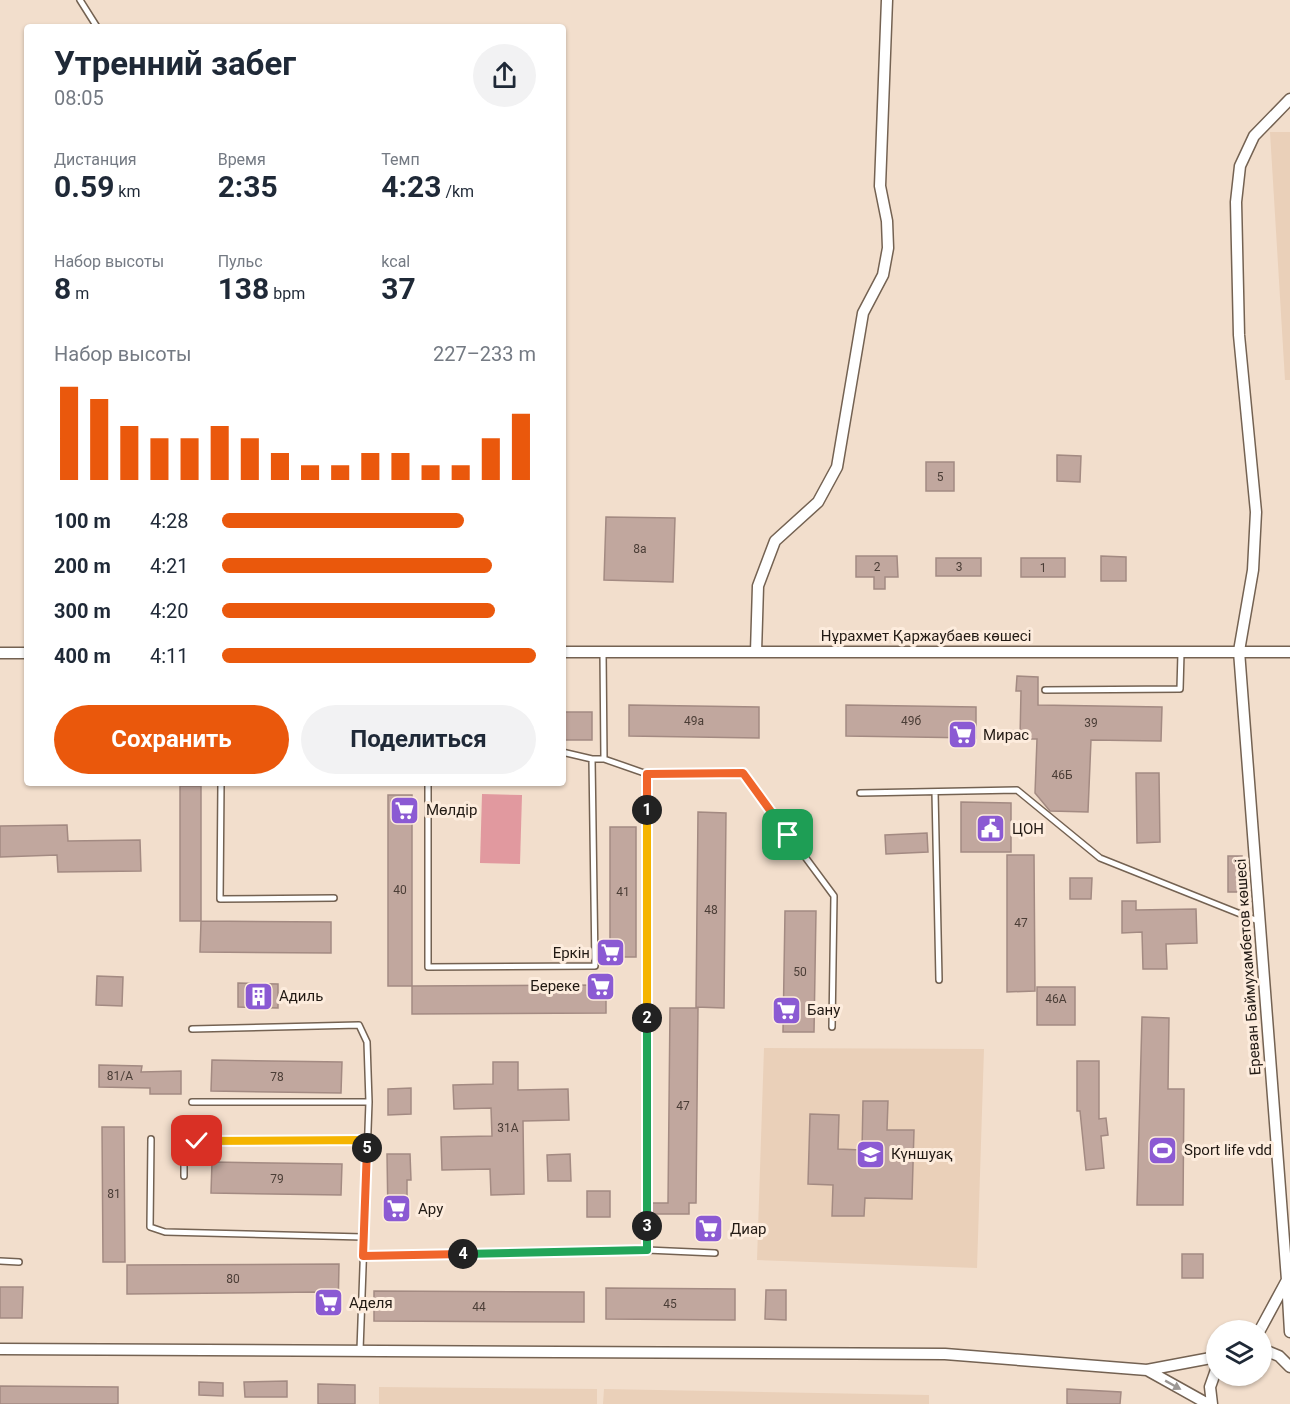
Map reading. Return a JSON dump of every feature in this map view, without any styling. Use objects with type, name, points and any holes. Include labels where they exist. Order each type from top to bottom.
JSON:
[{"type":"street","points":[[756,652],[758,586],[776,541],[810,510],[831,481],[837,467],[863,313],[883,275],[888,248],[887,221],[880,186],[887,0]]},
{"type":"street","name":"Ереван Баймухамбетов көшесі","points":[[1290,99],[1254,135],[1240,166],[1236,202],[1239,335],[1256,512],[1252,570],[1239,651],[1286,1220],[1290,1332]]},
{"type":"street","name":"Нұрахмет Қаржаубаев көшесі","points":[[566,652],[1290,652]]},
{"type":"street","points":[[0,653],[24,653]]},
{"type":"street","points":[[1265,1320],[1287,1280]]},
{"type":"street","points":[[0,1349],[945,1354],[1147,1370],[1206,1360]]},
{"type":"street","points":[[1272,1353],[1279,1356],[1290,1367]]},
{"type":"street","points":[[1147,1370],[1210,1404],[1210,1386]]},
{"type":"lane","points":[[80,0],[95,24]]},
{"type":"lane","points":[[1045,690],[1180,690],[1181,651]]},
{"type":"lane","points":[[603,652],[604,759]]},
{"type":"lane","points":[[566,753],[592,759],[604,759],[647,774],[743,773],[834,896],[832,1028]]},
{"type":"lane","points":[[428,786],[428,967],[596,966],[592,759]]},
{"type":"lane","points":[[647,774],[647,1250]]},
{"type":"lane","points":[[220,786],[220,898],[334,898]]},
{"type":"lane","points":[[860,793],[1017,790],[1100,858],[1260,921]]},
{"type":"lane","points":[[935,792],[939,980]]},
{"type":"lane","points":[[192,1029],[359,1026],[367,1042],[369,1102],[360,1352]]},
{"type":"lane","points":[[192,1102],[369,1102]]},
{"type":"lane","points":[[151,1139],[150,1227],[165,1232],[363,1237]]},
{"type":"lane","points":[[184,1176],[184,1150],[187,1143],[197,1141],[367,1140]]},
{"type":"lane","points":[[363,1256],[647,1250],[715,1253]]},
{"type":"lane","points":[[0,1261],[19,1262]]},
{"type":"shaded area","points":[[1270,132],[1290,132],[1290,380],[1285,380]]},
{"type":"shaded area","points":[[482,794],[522,795],[520,864],[480,863]]},
{"type":"shaded area","name":"Күншуақ","points":[[764,1048],[984,1049],[977,1268],[757,1260]]},
{"type":"shaded area","points":[[379,1387],[597,1389],[597,1404],[379,1404]]},
{"type":"shaded area","points":[[604,1389],[929,1395],[929,1404],[603,1404]]},
{"type":"building","points":[[1057,455],[1081,456],[1080,482],[1057,481]]},
{"type":"building","points":[[926,462],[954,462],[954,491],[926,491]]},
{"type":"building","points":[[606,517],[675,518],[673,582],[604,580]]},
{"type":"building","points":[[856,556],[897,556],[898,577],[885,577],[885,589],[874,589],[874,577],[856,577]]},
{"type":"building","points":[[1101,556],[1126,557],[1126,581],[1101,581]]},
{"type":"building","points":[[936,558],[981,558],[981,576],[936,576]]},
{"type":"building","points":[[1021,558],[1065,558],[1065,577],[1021,577]]},
{"type":"building","points":[[1017,676],[1038,677],[1038,705],[1162,707],[1161,741],[1091,740],[1088,812],[1050,811],[1035,793],[1037,739],[1020,739],[1021,691],[1016,691]]},
{"type":"building","points":[[629,705],[759,707],[759,738],[629,736]]},
{"type":"building","points":[[846,705],[976,707],[976,738],[846,736]]},
{"type":"building","points":[[566,712],[592,712],[592,740],[566,740]]},
{"type":"building","points":[[1136,773],[1159,773],[1160,842],[1137,843]]},
{"type":"building","points":[[180,786],[201,786],[201,921],[180,921]]},
{"type":"building","points":[[388,795],[412,795],[412,986],[388,986]]},
{"type":"building","name":"ЦОН","points":[[961,802],[1011,803],[1011,852],[961,852]]},
{"type":"building","points":[[698,812],[726,813],[724,1008],[696,1007]]},
{"type":"building","points":[[67,825],[68,841],[140,840],[141,871],[58,872],[57,855],[0,857],[0,826]]},
{"type":"building","points":[[610,827],[636,827],[636,957],[610,957]]},
{"type":"building","points":[[927,833],[928,852],[886,854],[885,835]]},
{"type":"building","points":[[1007,855],[1034,855],[1035,991],[1007,992]]},
{"type":"building","points":[[1228,856],[1242,856],[1242,892],[1228,892]]},
{"type":"building","points":[[1070,878],[1092,878],[1091,899],[1070,899]]},
{"type":"building","points":[[1122,901],[1136,901],[1136,910],[1196,909],[1197,943],[1166,944],[1167,969],[1143,969],[1142,932],[1122,933]]},
{"type":"building","points":[[785,911],[816,911],[814,1032],[783,1032]]},
{"type":"building","points":[[201,921],[331,922],[331,953],[200,952]]},
{"type":"building","points":[[97,976],[123,977],[122,1006],[96,1005]]},
{"type":"building","name":"Адиль","points":[[238,983],[278,984],[278,1008],[238,1007]]},
{"type":"building","points":[[606,985],[606,1013],[412,1014],[412,986]]},
{"type":"building","points":[[1037,987],[1075,987],[1075,1025],[1037,1025]]},
{"type":"building","points":[[670,1008],[698,1008],[696,1203],[689,1203],[689,1214],[652,1214],[652,1203],[668,1203]]},
{"type":"building","points":[[1142,1017],[1169,1018],[1168,1089],[1184,1089],[1183,1205],[1137,1205]]},
{"type":"building","points":[[212,1060],[342,1062],[341,1093],[211,1091]]},
{"type":"building","points":[[1077,1061],[1099,1061],[1099,1119],[1106,1118],[1108,1135],[1101,1136],[1104,1168],[1086,1170],[1080,1111],[1077,1111]]},
{"type":"building","points":[[493,1062],[518,1062],[518,1090],[568,1089],[569,1120],[523,1121],[524,1194],[491,1195],[490,1169],[442,1170],[441,1137],[492,1136],[491,1108],[454,1109],[453,1085],[493,1084]]},
{"type":"building","points":[[99,1065],[142,1066],[141,1072],[181,1071],[181,1094],[150,1094],[150,1088],[99,1087]]},
{"type":"building","points":[[411,1088],[411,1114],[388,1115],[388,1089]]},
{"type":"building","points":[[863,1101],[888,1101],[887,1130],[914,1130],[912,1199],[865,1198],[864,1216],[832,1216],[833,1185],[808,1184],[810,1114],[839,1115],[838,1149],[862,1150]]},
{"type":"building","points":[[102,1127],[124,1127],[125,1262],[103,1262]]},
{"type":"building","points":[[387,1154],[410,1154],[411,1180],[407,1180],[407,1217],[388,1217]]},
{"type":"building","points":[[570,1154],[571,1181],[548,1181],[547,1155]]},
{"type":"building","points":[[212,1162],[342,1164],[341,1195],[211,1193]]},
{"type":"building","points":[[587,1191],[610,1191],[610,1217],[587,1217]]},
{"type":"building","points":[[1182,1254],[1203,1254],[1203,1278],[1182,1278]]},
{"type":"building","points":[[339,1264],[338,1314],[317,1314],[317,1292],[127,1294],[127,1265]]},
{"type":"building","points":[[0,1287],[23,1287],[22,1318],[0,1318]]},
{"type":"building","points":[[606,1288],[735,1289],[735,1320],[606,1319]]},
{"type":"building","points":[[766,1290],[786,1290],[786,1320],[765,1319]]},
{"type":"building","points":[[374,1291],[584,1292],[584,1322],[374,1321]]},
{"type":"building","points":[[287,1381],[287,1397],[245,1397],[244,1382]]},
{"type":"building","points":[[199,1382],[223,1383],[223,1396],[199,1395]]},
{"type":"building","points":[[318,1384],[355,1385],[355,1404],[318,1404]]},
{"type":"building","points":[[0,1386],[118,1387],[118,1404],[0,1404]]},
{"type":"building","points":[[1067,1389],[1121,1392],[1120,1404],[1067,1404]]},
{"type":"place","name":"Мирас","points":[[962,735]]},
{"type":"place","name":"Мөлдір","points":[[405,810]]},
{"type":"place","name":"ЦОН","points":[[991,829]]},
{"type":"place","name":"Еркін","points":[[611,953]]},
{"type":"place","name":"Береке","points":[[601,986]]},
{"type":"place","name":"Адиль","points":[[258,996]]},
{"type":"place","name":"Бану","points":[[786,1010]]},
{"type":"place","name":"Sport life vdd","points":[[1163,1150]]},
{"type":"place","name":"Күншуақ","points":[[870,1154]]},
{"type":"place","name":"Ару","points":[[397,1209]]},
{"type":"place","name":"Диар","points":[[709,1229]]},
{"type":"place","name":"Аделя","points":[[328,1303]]},
{"type":"route","points":[[197,1141],[367,1140],[363,1256],[647,1250],[647,774],[743,773],[788,835]]}]
